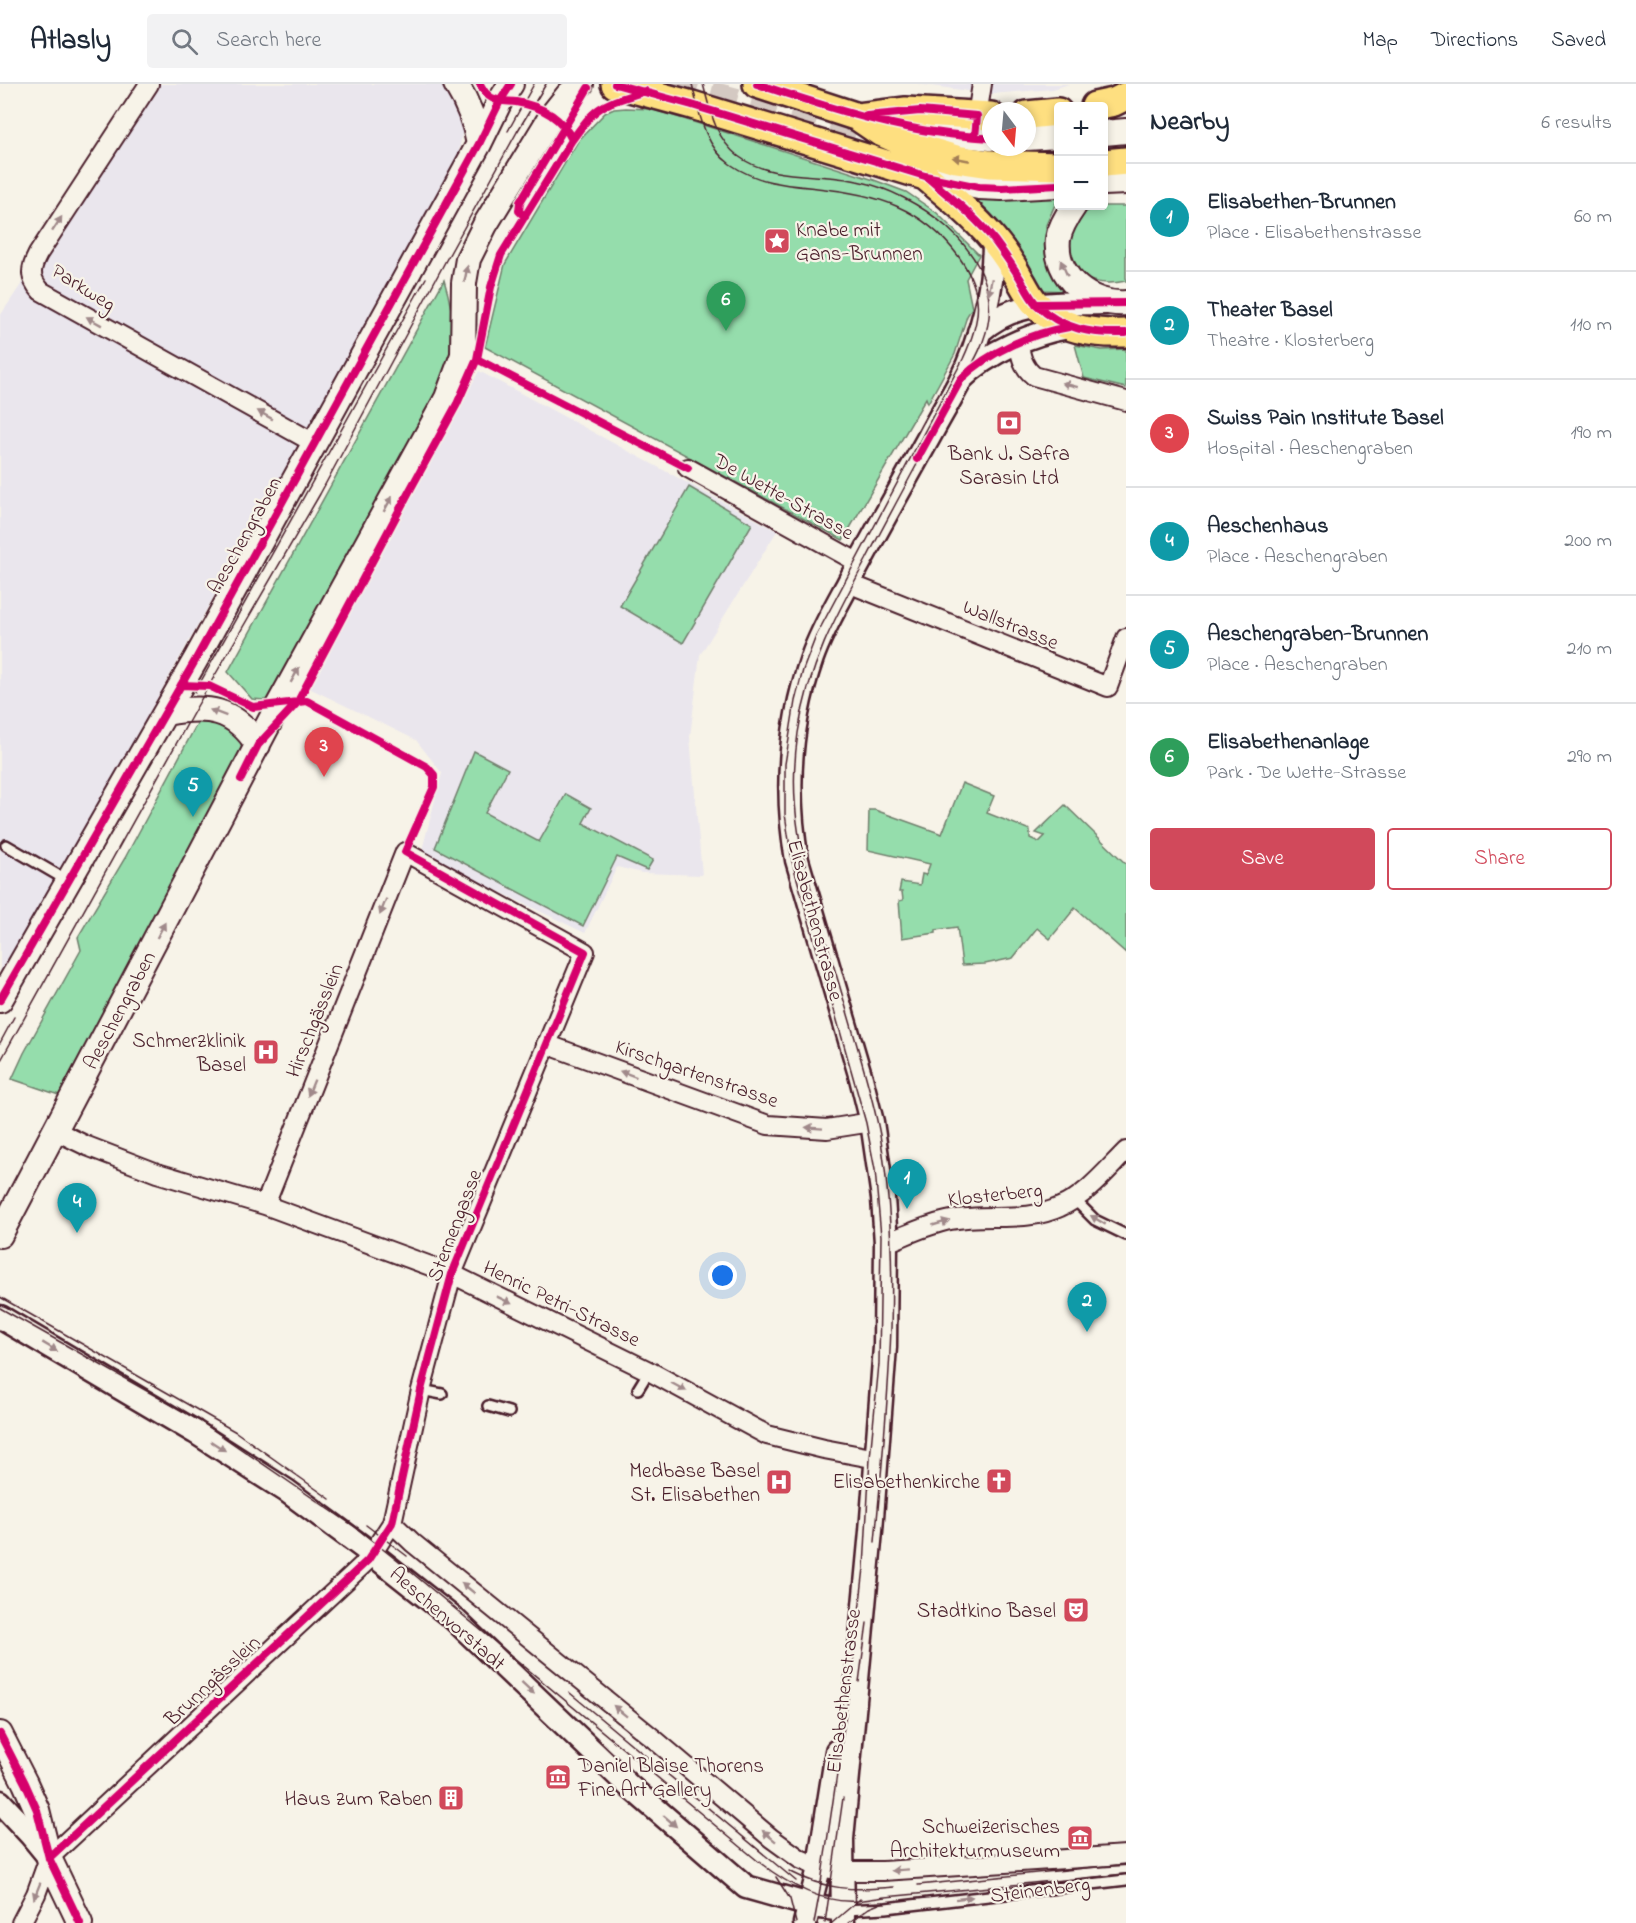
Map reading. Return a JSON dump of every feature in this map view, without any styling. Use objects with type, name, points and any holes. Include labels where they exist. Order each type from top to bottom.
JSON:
[{"type":"main road","points":[[456,84],[475,123],[479,144]]},
{"type":"main road","name":"Aeschengraben","points":[[0,999],[166,713],[316,444],[511,84]]},
{"type":"main road","name":"Aeschengraben","points":[[0,1235],[258,745],[447,398],[463,355],[464,283],[468,259],[485,225],[552,115],[568,95],[581,84]]},
{"type":"main road","points":[[615,84],[925,176],[979,187],[1002,188],[1054,162]]},
{"type":"main road","points":[[757,84],[858,117],[880,132],[912,146],[956,159],[990,164],[1054,161]]},
{"type":"main road","points":[[1108,103],[1126,96]]},
{"type":"main road","points":[[858,117],[906,111],[982,122]]},
{"type":"main road","points":[[1036,114],[1054,112]]},
{"type":"main road","points":[[1108,133],[1126,131]]},
{"type":"main road","points":[[1036,145],[1054,160]]},
{"type":"main road","points":[[1108,155],[1126,154]]},
{"type":"main road","points":[[1108,163],[1126,161]]},
{"type":"main road","points":[[925,176],[963,208],[994,241],[1036,304],[1069,327],[1089,332],[1126,333]]},
{"type":"main road","points":[[1108,183],[1126,182]]},
{"type":"main road","points":[[1072,210],[1061,227],[1058,238],[1060,262],[1064,273],[1074,284],[1094,298],[1117,303]]},
{"type":"main road","points":[[166,713],[196,708],[209,709],[240,724],[258,745]]},
{"type":"main road","points":[[0,1734],[37,1810],[49,1858],[80,1923]]},
{"type":"street","name":"Parkweg","points":[[149,84],[38,254],[32,264],[31,276],[41,291],[316,444]]},
{"type":"street","points":[[982,84],[984,102]]},
{"type":"street","name":"Elisabethenstrasse","points":[[808,1914],[842,1839],[877,1459],[885,1347],[886,1243],[884,1198],[872,1122],[797,860],[789,794],[792,749],[805,679],[826,625],[961,379],[979,332],[993,270],[994,241]]},
{"type":"street","points":[[979,332],[1011,312],[1036,304],[1117,303]]},
{"type":"street","name":"Elisabethenstrasse","points":[[961,379],[1018,342],[1041,333],[1069,327]]},
{"type":"street","points":[[1018,342],[1023,364],[1035,376],[1126,401]]},
{"type":"street","name":"De Wette-Strasse","points":[[688,468],[859,563]]},
{"type":"street","name":"Wallstrasse","points":[[848,583],[1108,687],[1126,638]]},
{"type":"street","name":"Sternengasse","points":[[392,1523],[421,1390],[452,1274],[585,952],[405,852]]},
{"type":"street","name":"Hirschgässlein","points":[[265,1205],[405,852]]},
{"type":"street","name":"Kirschgartenstrasse","points":[[546,1044],[768,1125],[827,1129],[872,1122]]},
{"type":"street","name":"Henric Petri-Strasse","points":[[56,1131],[87,1146],[157,1173],[265,1205],[452,1274],[649,1371],[768,1435],[877,1459]]},
{"type":"street","name":"Klosterberg","points":[[886,1243],[920,1229],[952,1220],[1045,1214],[1074,1199],[1126,1151]]},
{"type":"street","name":"Aeschenvorstadt","points":[[0,1317],[71,1360],[125,1389],[287,1491],[454,1619],[630,1786],[746,1887],[808,1914]]},
{"type":"street","name":"Aeschenvorstadt","points":[[392,1523],[413,1543],[654,1739],[771,1838],[800,1859],[830,1869]]},
{"type":"street","name":"Brunngässlein","points":[[49,1858],[372,1554],[392,1523]]},
{"type":"street","points":[[0,1803],[49,1858],[36,1894],[21,1923]]},
{"type":"street","name":"Steinenberg","points":[[830,1869],[883,1871],[1126,1855]]},
{"type":"street","name":"Elisabethenstrasse","points":[[830,1869],[843,1917]]},
{"type":"street","name":"Steinenberg","points":[[808,1914],[828,1910],[843,1917]]},
{"type":"lane","points":[[6,845],[68,881]]},
{"type":"lane","name":"Klosterberg","points":[[1074,1199],[1095,1220],[1126,1235]]},
{"type":"lane","points":[[638,1389],[649,1371]]},
{"type":"lane","points":[[421,1390],[442,1394]]},
{"type":"lane","points":[[488,1406],[509,1412]]},
{"type":"lane","name":"Steinenberg","points":[[843,1917],[886,1908],[1126,1880]]},
{"type":"shaded area","points":[[155,84],[441,84],[456,103],[463,127],[459,152],[450,172],[62,869],[0,975],[0,316]]},
{"type":"shaded area","points":[[917,84],[1069,84],[1053,89],[991,94]]},
{"type":"shaded area","points":[[479,371],[777,531],[700,655],[690,737],[702,875],[642,873],[617,867],[585,933],[421,854],[442,773],[416,740],[307,687]]},
{"type":"green space","points":[[614,109],[651,109],[906,192],[937,213],[979,255],[966,279],[972,308],[967,316],[955,354],[928,403],[926,398],[843,540],[485,347],[505,264],[578,141],[605,113]]},
{"type":"green space","points":[[967,194],[1054,198],[1054,207],[1046,225],[1050,270],[1068,291],[1041,290],[1004,230]]},
{"type":"green space","points":[[1108,206],[1126,206],[1126,281],[1104,283],[1094,281],[1084,278],[1072,265],[1069,255],[1070,242],[1076,222],[1090,210],[1108,210]]},
{"type":"green space","points":[[444,280],[453,323],[450,366],[367,527],[274,698],[252,699],[228,672]]},
{"type":"green space","points":[[1075,345],[1102,350],[1126,349],[1126,388],[1084,378]]},
{"type":"green space","points":[[689,487],[752,524],[683,643],[620,606]]},
{"type":"green space","points":[[199,720],[220,723],[240,739],[242,751],[59,1095],[12,1079],[81,950],[78,937],[125,858]]},
{"type":"green space","points":[[474,751],[508,769],[485,813],[539,842],[566,794],[591,808],[583,823],[653,860],[647,870],[617,857],[583,926],[435,848]]},
{"type":"green space","points":[[962,783],[994,796],[987,813],[1030,830],[1030,838],[1039,842],[1045,836],[1036,833],[1065,805],[1126,864],[1126,953],[1075,908],[1050,939],[1037,928],[1013,958],[985,964],[962,965],[957,927],[902,938],[899,901],[903,900],[902,892],[899,892],[901,882],[920,885],[922,874],[926,875],[930,864],[868,850],[869,810],[875,810],[942,834]]},
{"type":"tunnel","points":[[671,84],[867,136],[896,141]]},
{"type":"tram line","points":[[508,131],[534,84]]},
{"type":"tram line","points":[[0,1062],[196,708],[320,494],[445,262],[546,84]]},
{"type":"tram line","points":[[692,84],[704,128],[721,157],[740,170],[761,179],[859,194],[878,199],[913,215],[930,226],[959,257],[973,283],[978,307],[974,332],[963,359],[816,636],[803,670],[795,701],[785,764],[785,814],[792,861],[866,1123],[875,1170],[881,1236],[879,1364],[870,1458],[864,1568],[852,1672],[814,1923]]},
{"type":"tram line","points":[[703,84],[719,132],[730,149],[738,156],[751,164],[780,173],[842,178],[880,188],[927,211],[966,247],[980,269],[988,292],[989,317],[980,350],[952,400]]},
{"type":"tram line","points":[[195,692],[426,278]]},
{"type":"tram line","points":[[875,1542],[891,1338],[891,1236],[887,1185],[872,1100],[815,903],[798,832],[794,784],[795,759],[808,686],[824,643],[922,455]]},
{"type":"tram line","points":[[0,1043],[14,1017]]},
{"type":"tram line","points":[[0,1297],[236,1432],[330,1499]]},
{"type":"tram line","points":[[0,1308],[200,1421],[355,1527],[759,1862],[792,1884],[817,1896],[857,1901],[1126,1874]]},
{"type":"tram line","points":[[366,1525],[407,1556]]},
{"type":"tram line","points":[[859,1682],[867,1623]]},
{"type":"tram line","points":[[570,1693],[796,1881]]},
{"type":"tram line","points":[[825,1923],[843,1798]]},
{"type":"tram line","points":[[918,1885],[1126,1864]]},
{"type":"tram line","points":[[789,1871],[815,1882],[840,1888],[894,1887]]},
{"type":"tram line","points":[[776,1877],[790,1899],[796,1923]]},
{"type":"tram line","points":[[832,1923],[860,1899]]},
{"type":"tram line","points":[[848,1923],[869,1908],[884,1902]]},
{"type":"cycle path","points":[[241,779],[258,745],[297,703],[457,404],[477,359],[491,287],[501,255],[572,140],[562,125],[549,114],[525,104],[490,97],[480,84]]},
{"type":"cycle path","points":[[0,1000],[196,659],[511,84]]},
{"type":"cycle path","points":[[615,84],[925,176],[979,187],[1054,185]]},
{"type":"cycle path","points":[[757,84],[901,126],[930,132],[982,137]]},
{"type":"cycle path","points":[[525,217],[519,211],[520,202],[588,88]]},
{"type":"cycle path","points":[[572,140],[598,110],[645,91]]},
{"type":"cycle path","points":[[867,116],[920,111],[977,116],[975,137]]},
{"type":"cycle path","points":[[927,177],[987,231],[1011,263],[1032,299],[1047,313],[1079,329],[1102,333],[1126,333]]},
{"type":"cycle path","points":[[1036,304],[1126,303]]},
{"type":"cycle path","points":[[917,459],[961,379],[972,369],[1011,345],[1040,334],[1069,327]]},
{"type":"cycle path","points":[[477,359],[688,468]]},
{"type":"cycle path","points":[[49,1858],[368,1560],[392,1523],[421,1390],[452,1274],[585,952],[405,852],[434,787],[434,775],[427,767],[307,701],[253,707],[209,686],[181,685]]},
{"type":"cycle path","points":[[0,1734],[37,1810],[49,1858],[80,1923]]},
{"type":"place","name":"Knabe mit Gans-Brunnen","points":[[777,241]]},
{"type":"place","name":"Elisabethenanlage","points":[[726,331]]},
{"type":"place","name":"Bank J. Safra Sarasin Ltd","points":[[1009,423]]},
{"type":"place","name":"Swiss Pain Institute Basel","points":[[324,777]]},
{"type":"place","name":"Aeschengraben-Brunnen","points":[[193,817]]},
{"type":"place","name":"Schmerzklinik Basel","points":[[266,1052]]},
{"type":"place","name":"Elisabethen-Brunnen","points":[[907,1209]]},
{"type":"place","name":"Aeschenhaus","points":[[77,1233]]},
{"type":"place","name":"Theater Basel","points":[[1087,1332]]},
{"type":"place","name":"Elisabethenkirche","points":[[999,1481]]},
{"type":"place","name":"Medbase Basel St. Elisabethen","points":[[779,1482]]},
{"type":"place","name":"Stadtkino Basel","points":[[1076,1610]]},
{"type":"place","name":"Daniel Blaise Thorens Fine Art Gallery","points":[[558,1777]]},
{"type":"place","name":"Haus zum Raben","points":[[451,1798]]},
{"type":"place","name":"Schweizerisches Architekturmuseum","points":[[1080,1838]]}]
